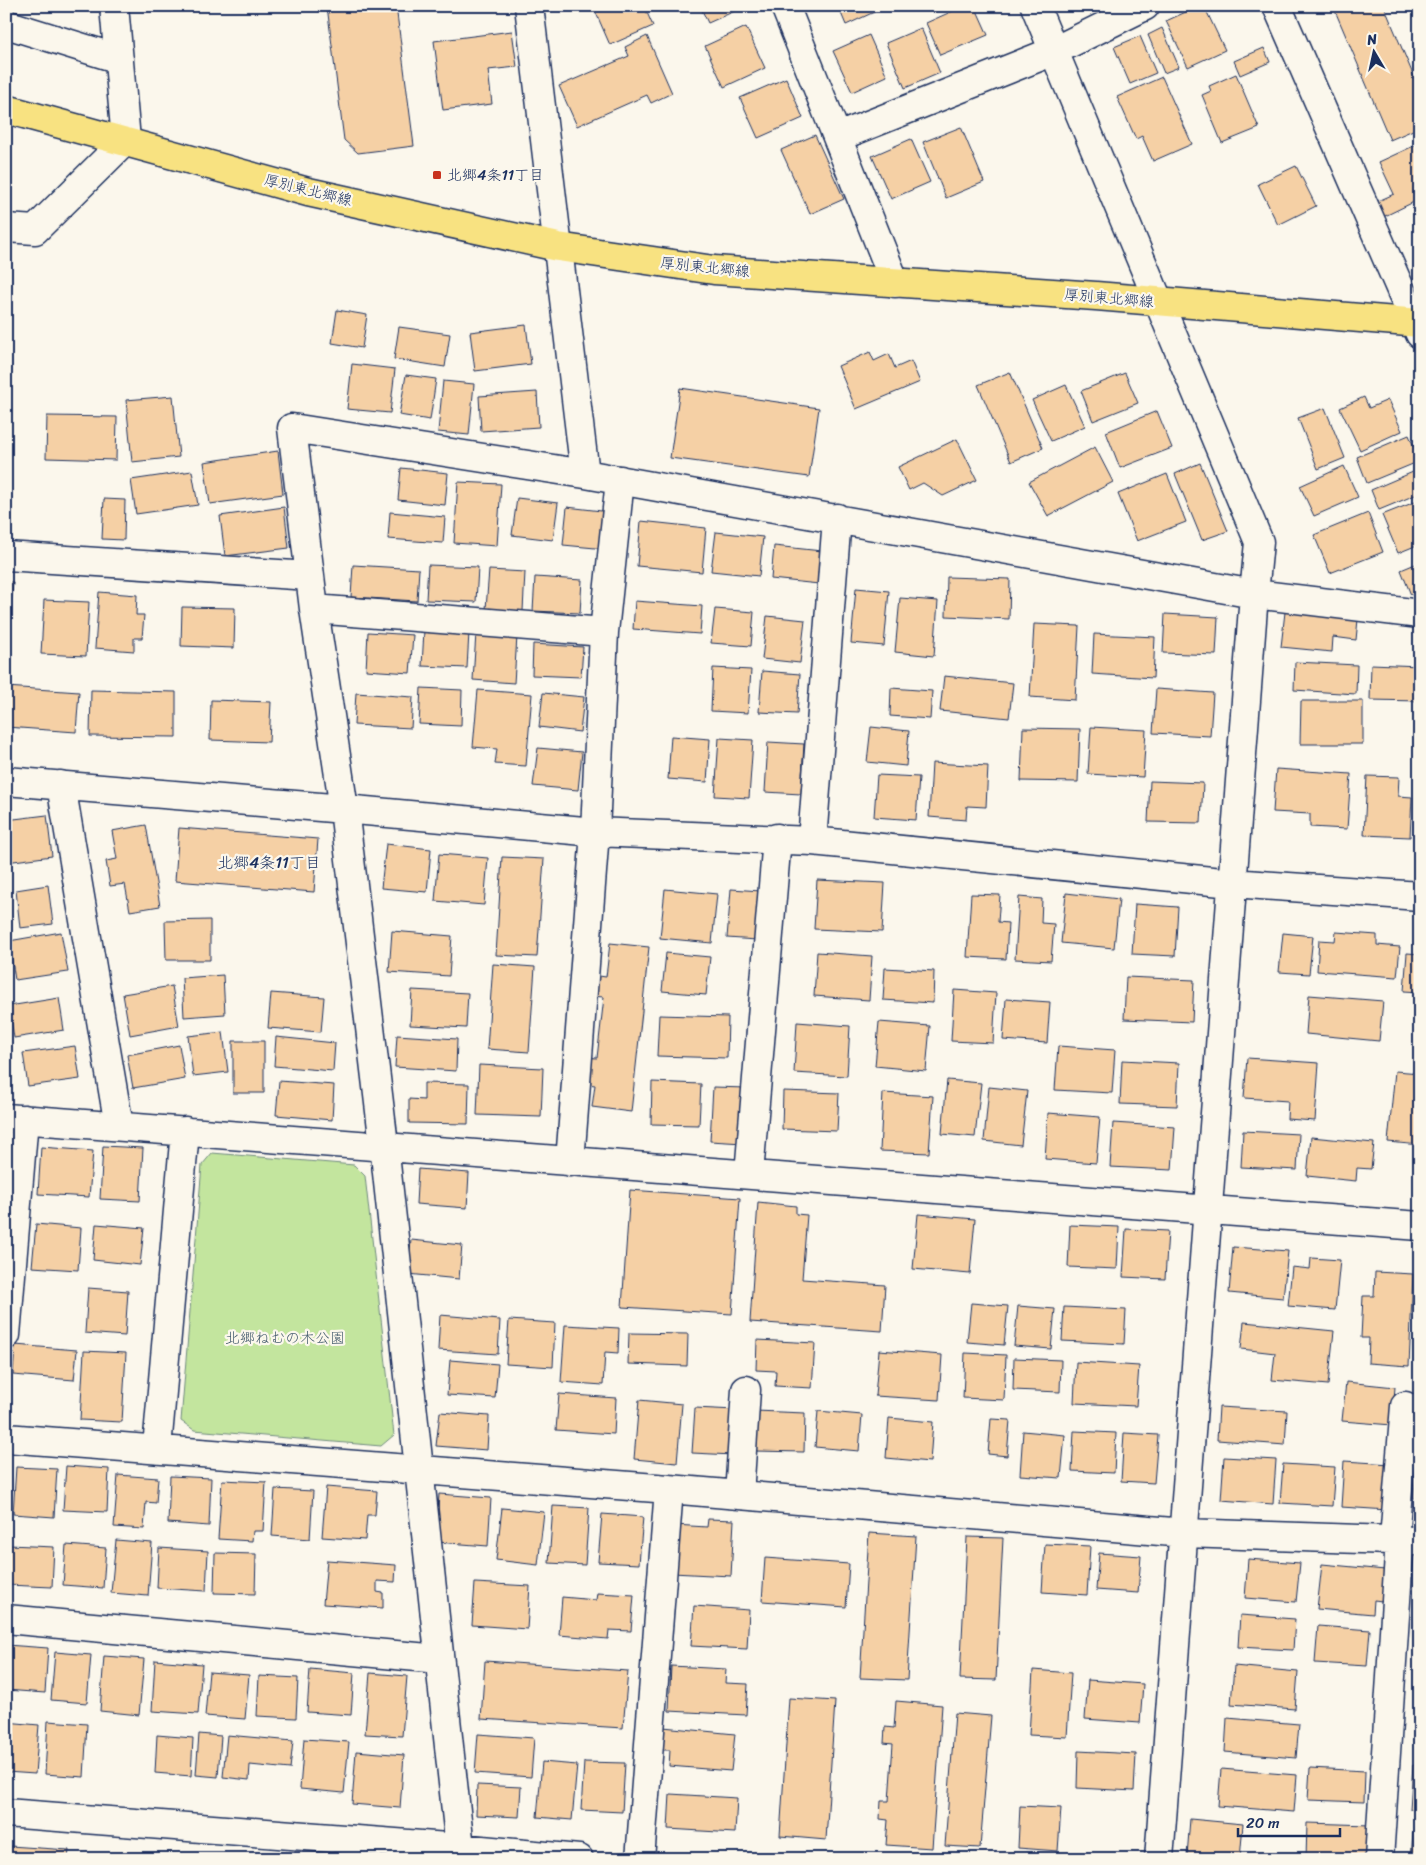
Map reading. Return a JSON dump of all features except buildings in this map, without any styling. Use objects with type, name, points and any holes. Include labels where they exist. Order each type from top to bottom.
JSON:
[{"type":"main road","name":"厚別東北郷線","points":[[6,109],[126,140],[308,192],[558,248],[714,270],[1158,302],[1418,327]]},
{"type":"street","points":[[6,228],[35,230],[126,140],[114,6]]},
{"type":"street","points":[[529,6],[585,474]]},
{"type":"street","points":[[785,6],[895,283]]},
{"type":"street","points":[[1035,6],[1259,542],[1159,1859]]},
{"type":"street","points":[[838,137],[1054,50],[1146,6]]},
{"type":"street","points":[[1277,6],[1418,327]]},
{"type":"street","points":[[6,24],[119,60]]},
{"type":"street","points":[[459,1853],[384,1145],[344,809],[314,609],[292,428],[620,480],[1254,594],[1420,614]]},
{"type":"street","points":[[570,1162],[595,832],[604,632],[620,480]]},
{"type":"street","points":[[812,841],[836,518]]},
{"type":"street","points":[[6,556],[310,576]]},
{"type":"street","points":[[314,609],[604,632]]},
{"type":"street","points":[[6,781],[595,832],[777,838],[1232,883],[1420,896]]},
{"type":"street","points":[[61,785],[119,1126]]},
{"type":"street","points":[[749,1174],[777,838]]},
{"type":"street","points":[[6,1335],[15,1118],[1420,1226]]},
{"type":"street","points":[[156,1448],[185,1131]]},
{"type":"street","points":[[739,1495],[746,1390]]},
{"type":"street","points":[[1379,1859],[1405,1540],[1405,1406]]},
{"type":"street","points":[[6,1438],[156,1448],[668,1489],[1184,1533],[1405,1540]]},
{"type":"street","points":[[640,1859],[668,1489]]},
{"type":"street","points":[[6,1619],[439,1659]]},
{"type":"street","points":[[6,1813],[459,1853],[578,1859]]},
{"type":"green space","name":"北郷ねむの木公園","points":[[212,1153],[354,1165],[365,1176],[394,1435],[381,1446],[194,1430],[181,1421],[202,1165]]},
{"type":"place","name":"北郷4条11丁目","points":[[437,175]]},
{"type":"district","name":"北郷4条11丁目","points":[[269,862]]}]
